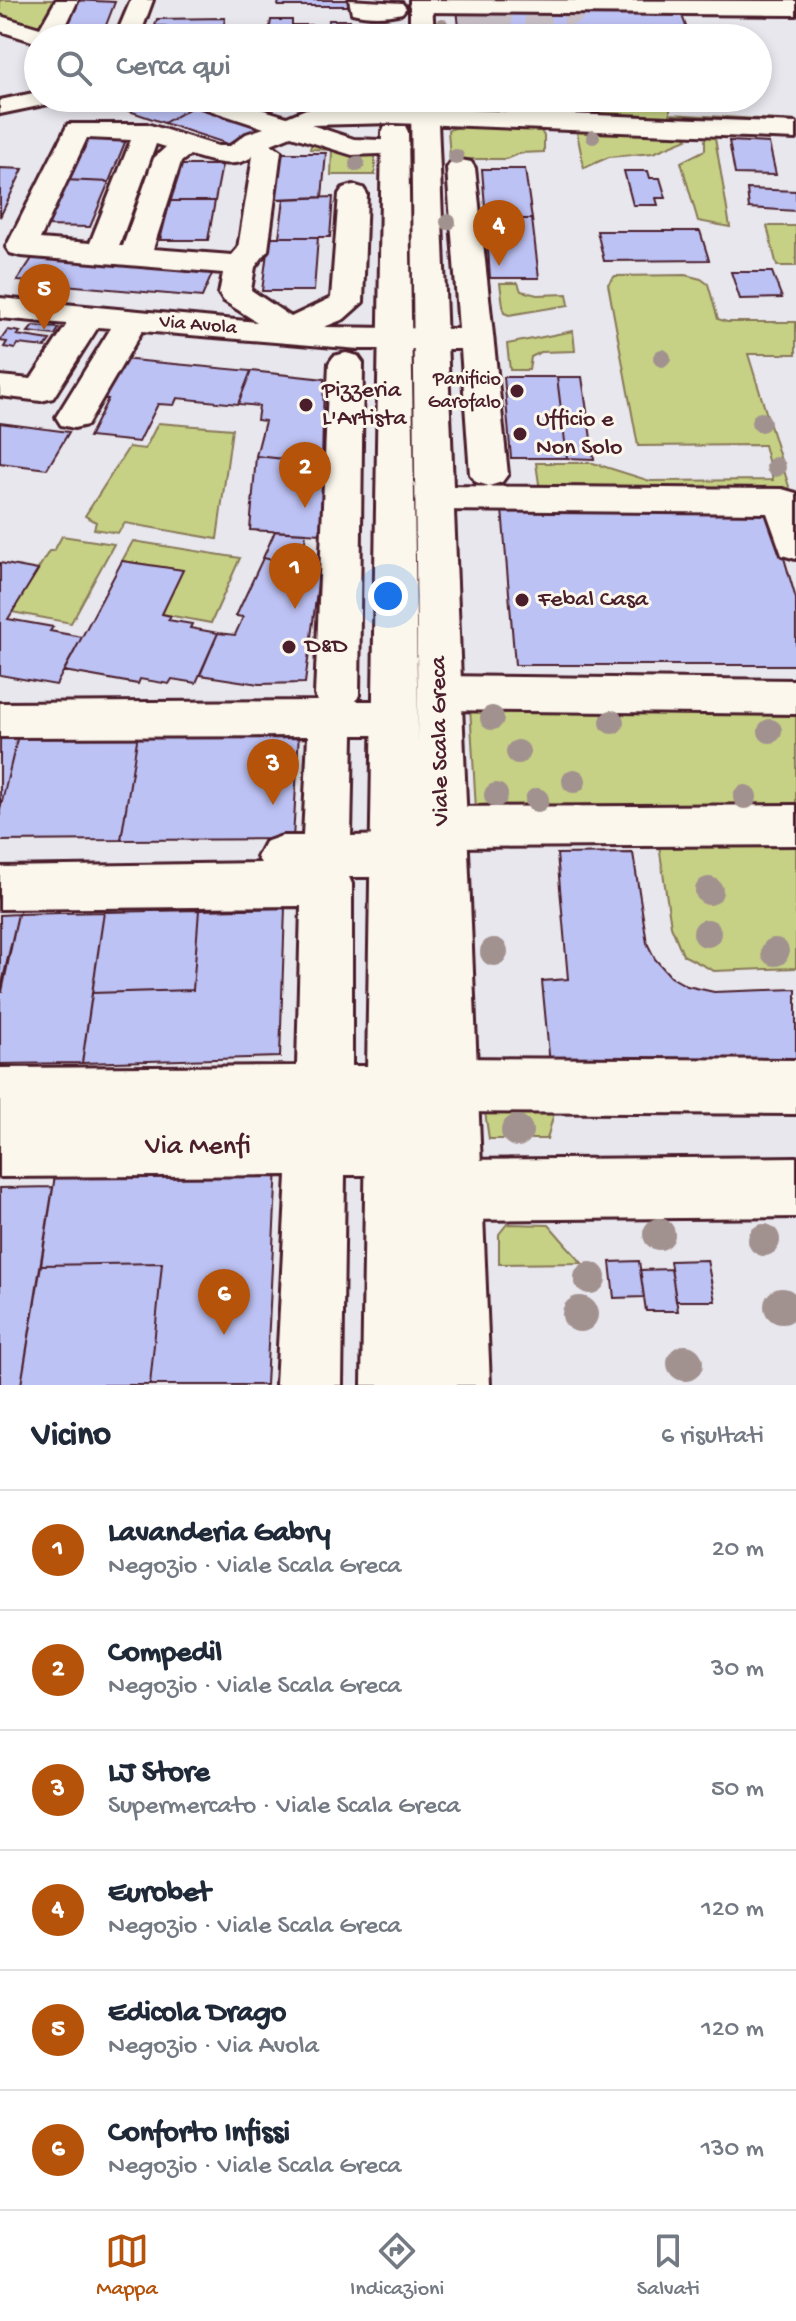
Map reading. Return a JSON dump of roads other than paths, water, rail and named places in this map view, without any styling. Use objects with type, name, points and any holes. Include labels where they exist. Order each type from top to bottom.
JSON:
[{"type":"main road","points":[[55,24],[67,0]]},
{"type":"main road","points":[[133,24],[142,0]]},
{"type":"main road","points":[[422,24],[421,3],[796,8]]},
{"type":"main road","points":[[361,15],[360,8],[394,12]]},
{"type":"main road","points":[[0,23],[24,30]]},
{"type":"main road","points":[[3,107],[24,102]]},
{"type":"main road","points":[[256,112],[298,122],[386,116],[796,131]]},
{"type":"main road","points":[[276,112],[352,147],[386,116]]},
{"type":"main road","name":"Viale Scala Greca","points":[[386,116],[373,232],[406,349],[435,498],[457,1385]]},
{"type":"main road","name":"Viale Scala Greca","points":[[386,116],[406,349],[395,706],[395,1385]]},
{"type":"main road","points":[[232,186],[242,150],[298,122]]},
{"type":"main road","points":[[77,130],[147,132],[187,145],[215,154],[242,150],[267,151],[253,250],[230,264],[21,247],[77,130]]},
{"type":"main road","points":[[101,254],[147,132]]},
{"type":"main road","points":[[135,256],[168,158],[187,145]]},
{"type":"main road","points":[[461,168],[489,474]]},
{"type":"main road","points":[[4,299],[205,309],[268,333],[333,312],[347,302],[373,232],[353,194]]},
{"type":"main road","points":[[224,232],[235,294],[278,321],[268,333]]},
{"type":"main road","name":"Via Avola","points":[[4,299],[88,316],[125,332],[268,333],[406,349]]},
{"type":"main road","points":[[0,386],[41,391],[88,316]]},
{"type":"main road","points":[[74,417],[125,332],[346,363],[406,349],[477,339]]},
{"type":"main road","points":[[326,857],[346,363]]},
{"type":"main road","points":[[435,498],[782,501],[796,546]]},
{"type":"main road","points":[[440,693],[796,697]]},
{"type":"main road","points":[[0,697],[334,707]]},
{"type":"main road","points":[[0,720],[395,706]]},
{"type":"main road","points":[[444,827],[796,825]]},
{"type":"main road","points":[[0,861],[395,856]]},
{"type":"main road","points":[[0,888],[327,884],[309,1385]]},
{"type":"main road","points":[[450,1085],[796,1087]]},
{"type":"main road","name":"Via Menfi","points":[[0,1095],[320,1120]]},
{"type":"main road","name":"Via Menfi","points":[[0,1148],[320,1120],[395,1119]]},
{"type":"main road","points":[[453,1190],[796,1187]]},
{"type":"tunnel","points":[[473,24],[472,13],[567,13],[572,11],[572,7]]},
{"type":"place","name":"Eurobet","points":[[499,266]]},
{"type":"place","name":"Edicola Drago","points":[[44,330]]},
{"type":"place","name":"Panificio Garofalo","points":[[517,391]]},
{"type":"place","name":"Pizzeria L'Artista","points":[[306,405]]},
{"type":"place","name":"Ufficio e Non Solo","points":[[520,434]]},
{"type":"place","name":"Compedil","points":[[305,508]]},
{"type":"place","name":"Febal Casa","points":[[522,600]]},
{"type":"place","name":"Lavanderia Gabry","points":[[295,609]]},
{"type":"place","name":"D&D","points":[[289,647]]},
{"type":"place","name":"LJ Store","points":[[273,805]]},
{"type":"place","name":"Conforto Infissi","points":[[224,1335]]}]
